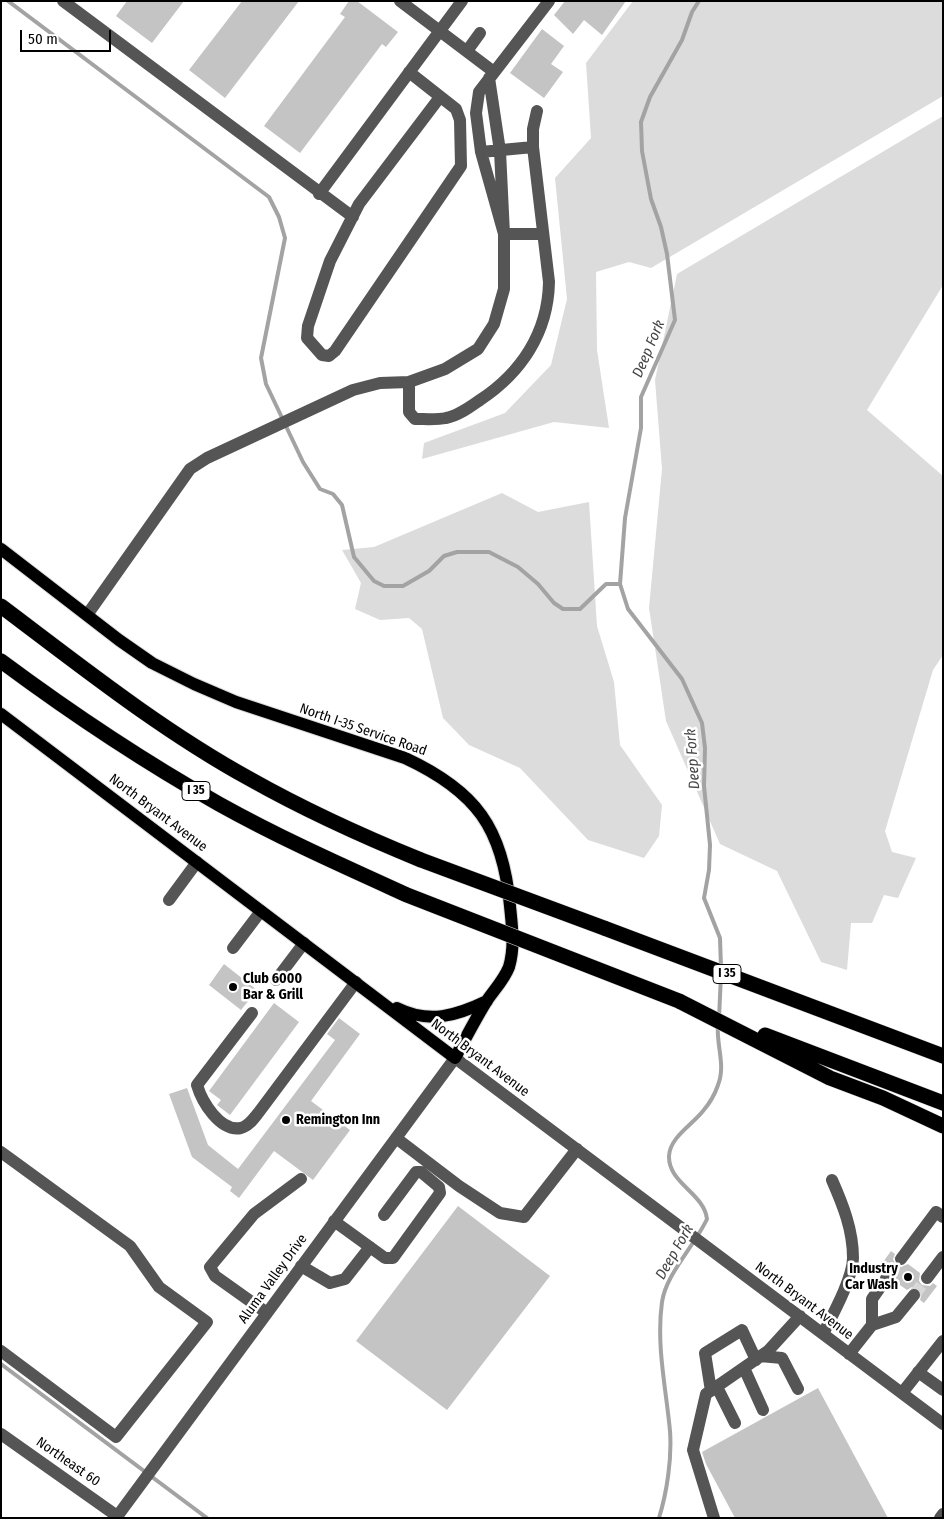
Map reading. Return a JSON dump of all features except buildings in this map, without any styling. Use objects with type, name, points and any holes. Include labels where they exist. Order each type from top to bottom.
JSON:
[{"type":"highway","name":"I 35","points":[[1,606],[144,713],[241,774],[339,824],[421,860],[943,1056]]},
{"type":"highway","name":"I 35","points":[[1,661],[102,733],[220,805],[284,838],[407,895],[835,1063],[943,1103]]},
{"type":"highway","points":[[679,1001],[830,1078],[883,1098],[943,1126]]},
{"type":"main road","name":"North I-35 Service Road","points":[[1,549],[152,663],[236,702],[405,758],[430,770],[467,796],[492,833],[502,854],[508,878],[513,948],[509,966],[502,980],[487,1001],[455,1058]]},
{"type":"main road","name":"North Bryant Avenue","points":[[1,714],[455,1058]]},
{"type":"main road","points":[[375,996],[406,1012],[428,1018],[454,1015],[487,1001]]},
{"type":"street","points":[[63,1],[319,194],[353,217]]},
{"type":"street","points":[[87,615],[190,469],[207,458],[353,390],[380,383],[409,382],[445,369],[478,349],[494,324],[504,289],[504,234],[500,151],[492,75],[467,51],[400,1]]},
{"type":"street","points":[[319,194],[462,1]]},
{"type":"street","points":[[504,234],[481,152],[476,113],[479,92],[549,1]]},
{"type":"street","points":[[467,51],[480,33]]},
{"type":"street","points":[[409,72],[456,109],[460,120],[461,166],[335,351],[328,356],[322,354],[312,346],[308,338],[308,326],[330,260],[359,204],[440,97]]},
{"type":"street","points":[[409,382],[409,412],[415,419],[446,418],[475,404],[510,378],[523,363],[534,343],[543,320],[549,296],[533,147],[533,129],[537,111]]},
{"type":"street","points":[[481,152],[533,147]]},
{"type":"street","points":[[504,234],[542,234]]},
{"type":"street","points":[[169,900],[198,862]]},
{"type":"street","points":[[233,948],[261,911]]},
{"type":"street","points":[[276,980],[304,943]]},
{"type":"street","points":[[252,1013],[197,1085],[215,1116],[227,1126],[239,1128],[250,1123],[259,1112],[356,982]]},
{"type":"street","name":"Aluma Valley Drive","points":[[116,1517],[455,1058]]},
{"type":"street","name":"North Bryant Avenue","points":[[455,1058],[943,1424]]},
{"type":"street","points":[[396,1138],[459,1186],[500,1213],[524,1217],[577,1149]]},
{"type":"street","points":[[1,1152],[130,1246],[158,1287],[207,1322],[116,1437],[1,1351]]},
{"type":"street","points":[[334,1222],[385,1258],[394,1258],[440,1193],[439,1187],[421,1172],[416,1172],[384,1216]]},
{"type":"street","points":[[267,1313],[215,1276],[210,1267],[254,1214],[301,1179]]},
{"type":"street","points":[[823,1334],[841,1296],[853,1260],[848,1217],[832,1180]]},
{"type":"street","points":[[901,1259],[936,1212],[943,1217]]},
{"type":"street","points":[[301,1266],[330,1283],[345,1279],[370,1247]]},
{"type":"street","points":[[927,1278],[943,1257]]},
{"type":"street","points":[[872,1325],[872,1298],[888,1276]]},
{"type":"street","points":[[849,1354],[872,1325],[896,1317],[914,1295]]},
{"type":"street","points":[[714,1518],[693,1450],[706,1394],[768,1351],[800,1316]]},
{"type":"street","points":[[735,1424],[714,1389],[705,1353],[742,1330],[758,1358]]},
{"type":"street","points":[[902,1393],[943,1341]]},
{"type":"street","points":[[758,1358],[782,1358],[798,1389]]},
{"type":"street","points":[[744,1368],[763,1410]]},
{"type":"street","points":[[918,1372],[943,1390]]},
{"type":"street","name":"Northeast 60","points":[[1,1434],[116,1517]]},
{"type":"street","points":[[940,1518],[943,1514]]},
{"type":"shaded area","points":[[633,1],[943,1],[943,96],[651,268],[629,262],[596,272],[597,350],[609,428],[554,422],[422,459],[424,443],[505,413],[551,365],[567,299],[555,178],[591,138],[586,63]]},
{"type":"shaded area","points":[[943,116],[943,285],[867,410],[943,476],[943,655],[933,670],[885,831],[892,852],[916,858],[898,898],[884,895],[872,923],[851,923],[847,970],[821,962],[777,871],[720,844],[666,721],[649,608],[662,469],[655,380],[677,274]]},
{"type":"shaded area","points":[[502,493],[538,512],[589,502],[597,626],[614,682],[620,745],[662,805],[659,836],[644,858],[588,840],[520,768],[469,745],[443,718],[422,629],[409,618],[380,620],[355,609],[361,583],[342,550],[374,547]]},
{"type":"waterway","points":[[8,1],[269,197],[279,217],[285,238],[261,358],[266,384],[303,462],[320,489],[333,494],[342,505],[354,557],[374,581],[384,586],[403,586],[429,571],[444,556],[457,552],[489,552],[518,567],[538,584],[554,603],[563,609],[580,609],[606,584],[620,584]]},
{"type":"waterway","name":"Deep Fork","points":[[699,1],[692,12],[682,40],[650,97],[641,122],[642,151],[651,199],[661,227],[667,254],[675,320],[641,397],[641,428],[625,518],[620,584],[628,609],[682,679],[702,723],[705,748],[704,786],[710,845],[709,870],[704,898],[720,938],[721,968]]},
{"type":"waterway","name":"Deep Fork","points":[[719,1018],[721,975]]},
{"type":"waterway","name":"Deep Fork","points":[[659,1518],[668,1475],[670,1452],[670,1431],[660,1334],[662,1302],[669,1281],[707,1219],[700,1202],[674,1174],[669,1156],[670,1149],[677,1137],[705,1108],[717,1088],[721,1070],[718,1025]]},
{"type":"waterway","points":[[1,1364],[207,1518]]},
{"type":"tunnel","points":[[888,1276],[901,1259]]},
{"type":"tunnel","points":[[914,1295],[927,1278]]},
{"type":"place","name":"Club 6000 Bar & Grill","points":[[233,987]]},
{"type":"place","name":"Remington Inn","points":[[286,1120]]},
{"type":"place","name":"Industry Car Wash","points":[[908,1277]]}]
